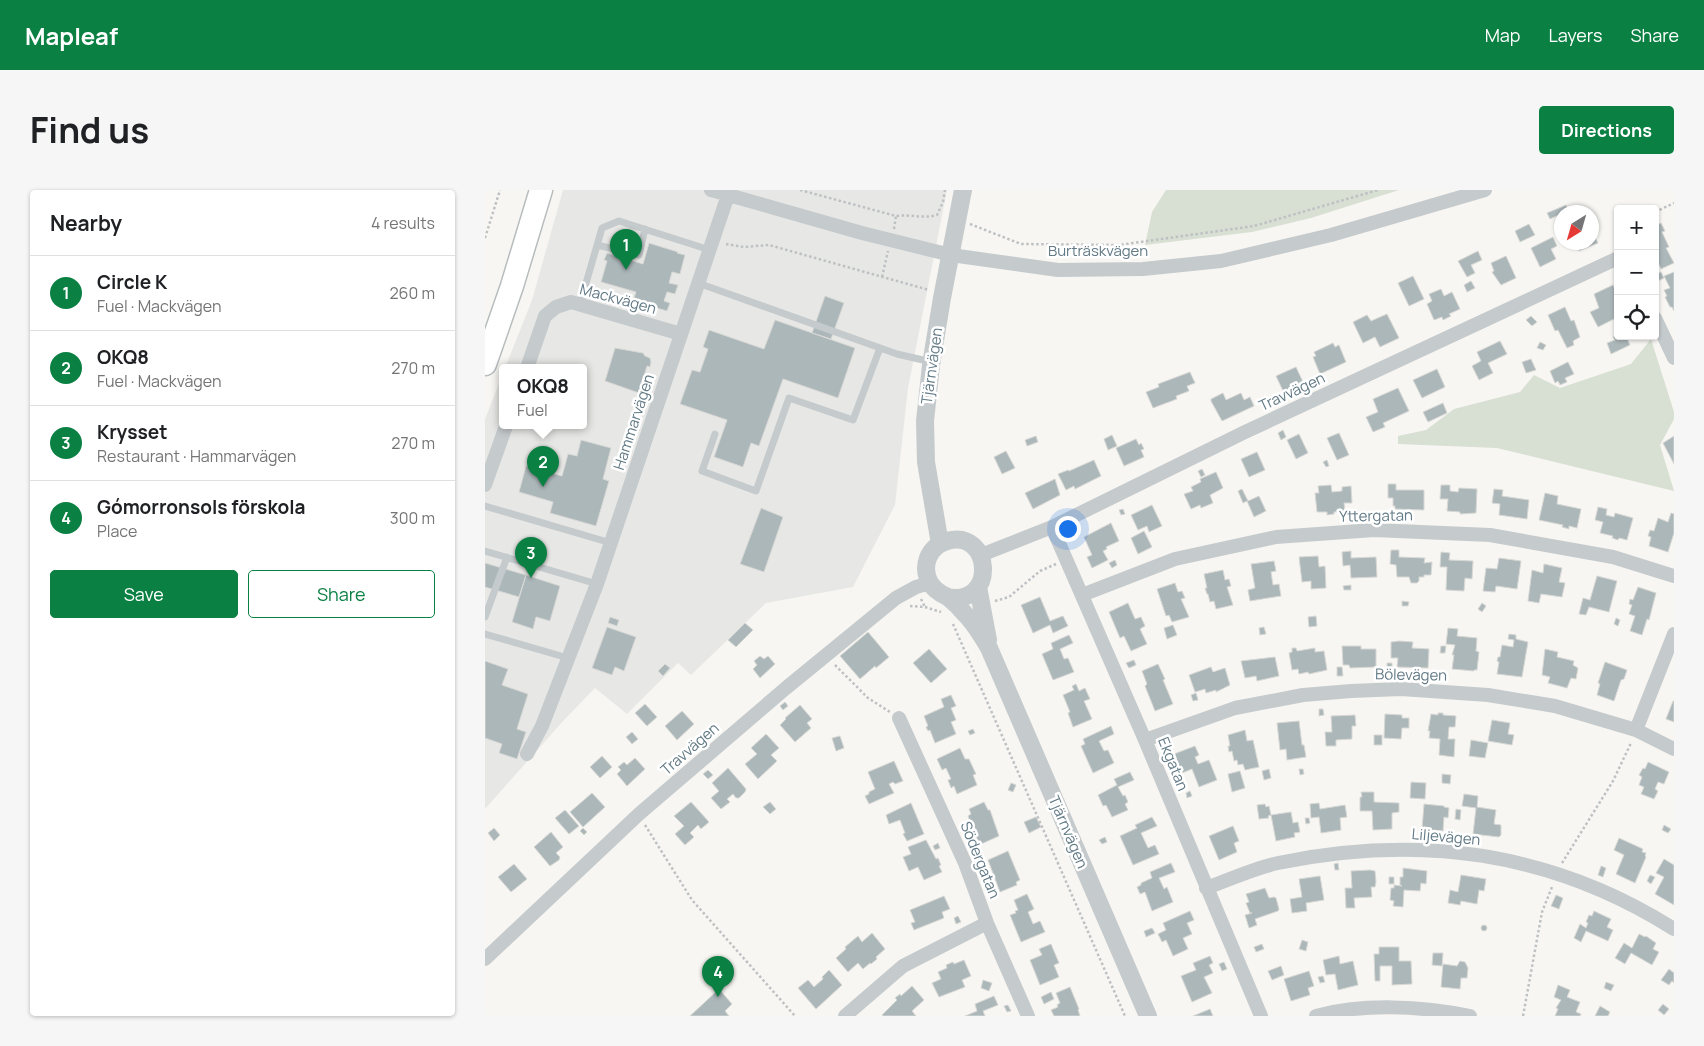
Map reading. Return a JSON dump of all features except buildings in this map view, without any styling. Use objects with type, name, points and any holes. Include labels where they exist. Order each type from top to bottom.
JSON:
[{"type":"highway","points":[[485,364],[512,286],[541,190]]},
{"type":"street","name":"Burträskvägen","points":[[711,190],[862,233],[951,255],[1058,270],[1143,269],[1221,261],[1331,235],[1485,190]]},
{"type":"street","name":"Tjärnvägen","points":[[940,544],[927,462],[925,421],[931,365],[963,190]]},
{"type":"street","name":"Hammarvägen","points":[[527,754],[541,726],[597,584],[729,195]]},
{"type":"street","name":"Travvägen","points":[[981,555],[1052,526],[1245,432],[1614,260]]},
{"type":"street","name":"Mackvägen","points":[[528,364],[545,316],[556,307],[571,302],[681,334]]},
{"type":"street","points":[[1659,326],[1674,358]]},
{"type":"street","points":[[485,485],[505,429]]},
{"type":"street","name":"Ekgatan","points":[[1052,526],[1145,740],[1261,1016]]},
{"type":"street","name":"Yttergatan","points":[[1082,595],[1175,560],[1276,537],[1375,530],[1490,535],[1613,556],[1674,576]]},
{"type":"street","points":[[952,540],[961,540],[970,544],[981,555],[984,569],[983,578],[977,587],[964,596],[947,597],[939,593],[930,583],[927,563],[932,551],[940,544],[952,540]]},
{"type":"street","name":"Travvägen","points":[[485,959],[639,814],[825,656],[896,598],[916,587],[930,583]]},
{"type":"street","name":"Tjärnvägen","points":[[977,587],[989,648]]},
{"type":"street","name":"Tjärnvägen","points":[[947,597],[965,613],[989,648],[1148,1016]]},
{"type":"street","points":[[1636,730],[1674,634]]},
{"type":"street","name":"Bölevägen","points":[[1145,740],[1235,708],[1303,695],[1401,689],[1489,695],[1555,706],[1636,730],[1674,749]]},
{"type":"street","name":"Södergatan","points":[[899,718],[965,863],[987,923],[1028,1016]]},
{"type":"street","name":"Liljevägen","points":[[1206,888],[1276,864],[1345,852],[1395,849],[1448,850],[1506,860],[1558,872],[1611,894],[1655,916],[1674,929]]},
{"type":"street","points":[[845,1016],[903,966],[987,923]]},
{"type":"street","points":[[1316,1016],[1365,1008],[1410,1008],[1470,1016]]},
{"type":"lane","points":[[580,304],[602,228],[619,221],[710,250]]},
{"type":"lane","points":[[597,245],[639,255],[645,230]]},
{"type":"lane","points":[[698,283],[897,354],[923,360],[931,365]]},
{"type":"lane","points":[[715,434],[702,471],[756,491],[789,398],[853,420],[880,348]]},
{"type":"lane","points":[[485,506],[611,543]]},
{"type":"lane","points":[[485,551],[597,584]]},
{"type":"lane","points":[[485,617],[507,558]]},
{"type":"lane","points":[[485,634],[568,658]]},
{"type":"path","points":[[485,238],[500,190]]},
{"type":"path","points":[[800,190],[896,216],[907,214],[927,218],[937,215],[976,226],[1021,244],[1119,245],[1254,226],[1378,190]]},
{"type":"path","points":[[937,215],[943,202],[945,190]]},
{"type":"path","points":[[1659,210],[1674,203]]},
{"type":"path","points":[[952,623],[1125,1016]]},
{"type":"path","points":[[825,656],[868,698],[899,718]]},
{"type":"path","points":[[639,814],[692,900],[795,1016]]},
{"type":"shaded area","points":[[563,190],[947,190],[908,388],[895,505],[853,587],[766,603],[691,675],[678,663],[627,714],[595,688],[485,809],[485,419],[499,383],[499,429],[587,429],[587,364],[507,364],[532,300]]},
{"type":"shaded area","points":[[1166,190],[1399,190],[1311,218],[1252,232],[1145,245],[1152,212]]},
{"type":"shaded area","points":[[1651,340],[1674,412],[1674,419],[1660,445],[1674,491],[1497,448],[1398,444],[1398,436],[1426,430],[1454,409],[1520,392],[1534,375],[1560,388],[1631,364]]},
{"type":"place","name":"Circle K","points":[[626,270]]},
{"type":"place","name":"OKQ8","points":[[543,487]]},
{"type":"place","name":"Krysset","points":[[531,578]]},
{"type":"place","name":"Gómorronsols förskola","points":[[718,997]]}]
